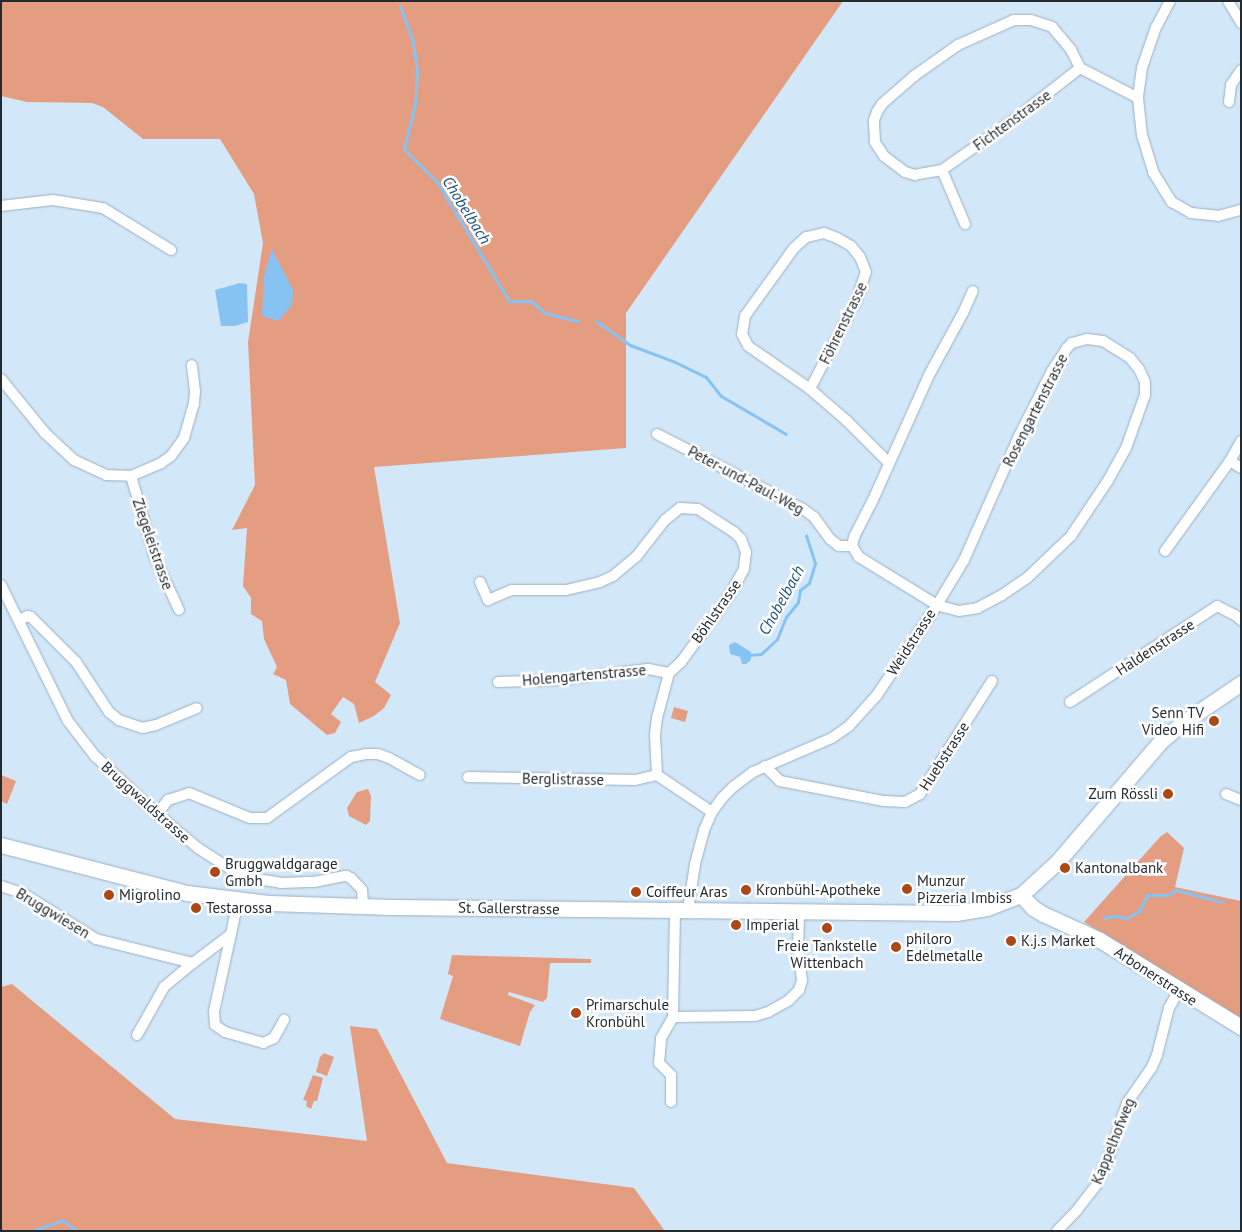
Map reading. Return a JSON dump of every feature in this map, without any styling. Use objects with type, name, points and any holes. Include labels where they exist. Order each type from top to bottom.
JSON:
[{"type":"main road","points":[[1021,894],[1063,855],[1161,742],[1201,710],[1241,683]]},
{"type":"main road","name":"St. Gallerstrasse","points":[[1,845],[153,885],[238,901],[363,906],[956,913],[987,908],[1021,894]]},
{"type":"main road","name":"Arbonerstrasse","points":[[1021,894],[1034,908],[1043,914],[1089,934],[1241,1027]]},
{"type":"street","points":[[1170,1],[1156,27],[1142,68],[1138,98],[1142,135],[1153,172],[1172,202],[1198,216],[1218,216],[1241,210]]},
{"type":"street","points":[[1228,1],[1241,23]]},
{"type":"street","name":"Fichtenstrasse","points":[[1014,20],[1025,20],[1052,27],[1071,50],[1080,68],[1016,118],[942,170],[915,175],[900,169],[884,156],[874,136],[874,120],[882,104],[926,66],[958,45],[1014,20]]},
{"type":"street","points":[[1080,68],[1138,98]]},
{"type":"street","points":[[1230,102],[1231,85],[1241,70]]},
{"type":"street","points":[[942,170],[965,224]]},
{"type":"street","points":[[1,206],[53,200],[103,208],[171,250]]},
{"type":"street","name":"Föhrenstrasse","points":[[810,389],[857,299],[866,272],[860,257],[851,246],[838,238],[824,233],[806,237],[794,248],[754,302],[746,316],[742,327],[744,340],[748,346],[810,389],[847,421],[889,463]]},
{"type":"street","points":[[852,546],[854,537],[872,502],[928,375],[963,313],[973,291]]},
{"type":"street","name":"Rosengartenstrasse","points":[[1086,339],[1103,341],[1130,358],[1139,368],[1145,382],[1142,408],[1126,448],[1087,516],[1071,536],[1040,566],[1002,595],[969,610],[952,610],[937,605],[964,560],[1018,438],[1052,372],[1067,348],[1072,343],[1086,339]]},
{"type":"street","points":[[1,379],[45,433],[74,460],[106,475],[131,476],[161,464],[171,456],[184,438],[194,404],[195,391],[192,365]]},
{"type":"street","name":"Peter-und-Paul-Weg","points":[[657,434],[803,509],[814,516],[830,539],[840,546],[852,546]]},
{"type":"street","points":[[1165,552],[1230,460],[1241,441]]},
{"type":"street","points":[[1230,460],[1241,468]]},
{"type":"street","name":"Ziegeleistrasse","points":[[131,476],[155,558],[179,610]]},
{"type":"street","name":"Böhlstrasse","points":[[480,582],[488,600],[512,590],[566,590],[600,582],[613,576],[636,557],[665,520],[680,508],[698,509],[727,527],[741,539],[746,552],[744,569],[729,596],[681,662],[669,673],[657,718],[655,735],[657,775]]},
{"type":"street","name":"Weidstrasse","points":[[673,1017],[681,910],[704,830],[712,812],[732,787],[765,766],[832,738],[849,726],[877,695],[937,605],[859,557],[852,546]]},
{"type":"street","name":"Bruggwaldstrasse","points":[[1,584],[68,721],[85,744],[112,774],[157,814],[211,857],[246,875],[268,881],[292,884],[339,877],[351,878],[362,890],[363,906]]},
{"type":"street","name":"Haldenstrasse","points":[[1070,702],[1217,606],[1241,620]]},
{"type":"street","points":[[19,620],[28,616],[31,617],[76,662],[109,712],[118,720],[142,728],[156,726],[197,708]]},
{"type":"street","name":"Holengartenstrasse","points":[[498,682],[558,680],[648,669],[669,673]]},
{"type":"street","name":"Huebstrasse","points":[[765,766],[780,780],[884,801],[905,802],[914,799],[920,794],[992,681]]},
{"type":"street","points":[[157,814],[168,800],[189,793],[250,818],[268,818],[351,758],[367,754],[378,754],[390,758],[420,775]]},
{"type":"street","points":[[657,775],[712,812]]},
{"type":"street","name":"Berglistrasse","points":[[468,777],[635,780],[657,775]]},
{"type":"street","points":[[1226,794],[1241,800]]},
{"type":"street","name":"Bruggwiesen","points":[[1,886],[24,894],[96,939],[193,963]]},
{"type":"street","points":[[238,901],[214,1011],[215,1025],[225,1032],[262,1043],[274,1038],[284,1020]]},
{"type":"street","points":[[671,1102],[671,1075],[658,1063],[661,1038],[673,1017],[728,1018],[762,1014],[788,1001],[799,990],[802,980],[798,946],[798,912]]},
{"type":"street","points":[[137,1035],[164,987],[231,934]]},
{"type":"street","name":"Kappelhofweg","points":[[1056,1231],[1077,1210],[1097,1184],[1111,1152],[1127,1103],[1152,1067],[1169,1008],[1179,990]]},
{"type":"shaded area","points":[[1,1],[843,1],[626,313],[626,448],[374,467],[400,623],[375,682],[391,695],[384,708],[374,716],[359,723],[354,704],[343,697],[331,714],[341,722],[335,733],[327,735],[290,704],[286,680],[273,674],[277,667],[264,639],[262,621],[251,614],[251,598],[243,586],[247,528],[232,530],[255,485],[248,342],[263,243],[254,194],[220,139],[143,139],[103,107],[92,103],[27,102],[1,96]]},
{"type":"shaded area","points":[[674,707],[688,711],[685,722],[671,718]]},
{"type":"shaded area","points":[[1,775],[16,781],[7,804],[1,801]]},
{"type":"shaded area","points":[[368,789],[371,796],[370,821],[366,825],[349,816],[347,808],[357,792]]},
{"type":"shaded area","points":[[1167,832],[1184,848],[1175,887],[1241,901],[1241,1020],[1084,922],[1160,837]]},
{"type":"shaded area","points":[[452,955],[591,959],[591,963],[550,963],[547,998],[543,1002],[509,992],[508,995],[535,1005],[530,1012],[520,1046],[440,1019],[453,976],[448,974]]},
{"type":"shaded area","points":[[12,984],[175,1119],[367,1141],[350,1026],[377,1029],[447,1163],[634,1188],[665,1231],[1,1231],[1,987]]},
{"type":"shaded area","points":[[324,1053],[334,1057],[327,1076],[316,1072],[320,1057]]},
{"type":"shaded area","points":[[313,1075],[323,1078],[317,1101],[314,1101],[311,1109],[306,1106],[307,1101],[303,1100]]},
{"type":"water","points":[[272,249],[293,290],[292,305],[278,321],[262,316],[264,276]]},
{"type":"water","points":[[240,283],[247,284],[248,322],[235,326],[221,326],[215,290]]},
{"type":"water","points":[[735,642],[751,652],[751,660],[746,664],[742,664],[740,657],[730,654],[729,645]]},
{"type":"waterway","name":"Chobelbach","points":[[400,6],[413,42],[417,70],[415,104],[404,149],[437,182],[509,301],[531,301],[545,313],[578,321]]},
{"type":"waterway","name":"Chobelbach","points":[[596,321],[630,345],[675,362],[706,377],[721,396],[786,434]]},
{"type":"waterway","name":"Chobelbach","points":[[748,655],[761,654],[777,639],[786,617],[798,602],[800,590],[809,583],[815,563],[806,535]]},
{"type":"waterway","name":"Chobelbach","points":[[1104,918],[1114,916],[1127,918],[1139,911],[1147,895],[1168,895],[1176,890],[1222,902]]},
{"type":"waterway","points":[[32,1231],[62,1220],[77,1231]]},
{"type":"place","name":"Senn TV Video Hifi","points":[[1214,721]]},
{"type":"place","name":"Zum Rössli","points":[[1168,794]]},
{"type":"place","name":"Kantonalbank","points":[[1065,868]]},
{"type":"place","name":"Bruggwaldgarage Gmbh","points":[[215,872]]},
{"type":"place","name":"Munzur Pizzeria Imbiss","points":[[907,889]]},
{"type":"place","name":"Kronbühl-Apotheke","points":[[746,890]]},
{"type":"place","name":"Coiffeur Aras","points":[[636,892]]},
{"type":"place","name":"Migrolino","points":[[109,895]]},
{"type":"place","name":"Testarossa","points":[[196,908]]},
{"type":"place","name":"Imperial","points":[[736,925]]},
{"type":"place","name":"Freie Tankstelle Wittenbach","points":[[827,928]]},
{"type":"place","name":"K.j.s Market","points":[[1011,941]]},
{"type":"place","name":"philoro Edelmetalle","points":[[896,947]]},
{"type":"place","name":"Primarschule Kronbühl","points":[[576,1013]]}]
